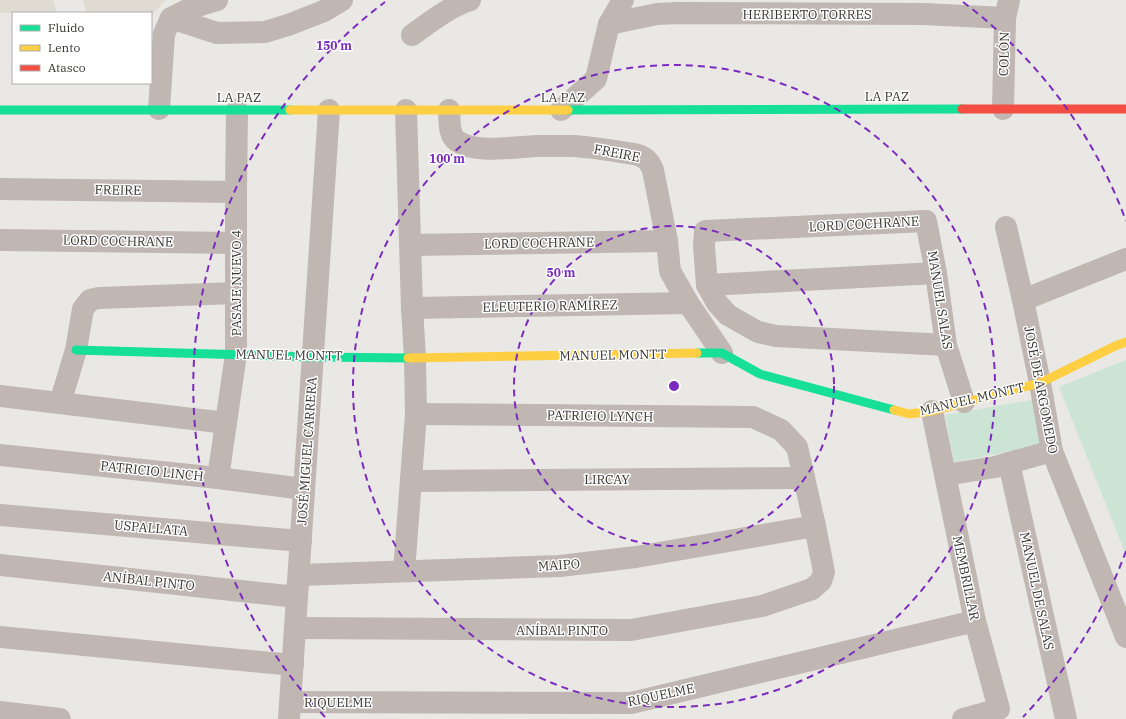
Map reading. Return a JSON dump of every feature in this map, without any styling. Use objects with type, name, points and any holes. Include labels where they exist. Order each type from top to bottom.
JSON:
[{"type":"street","points":[[159,110],[164,34],[172,18],[190,8],[217,0]]},
{"type":"street","points":[[172,18],[217,33],[265,32],[324,11],[342,0]]},
{"type":"street","points":[[412,35],[442,14],[470,0]]},
{"type":"street","points":[[561,110],[596,79],[609,24],[623,0]]},
{"type":"street","name":"HERIBERTO TORRES","points":[[609,24],[657,14],[677,13],[924,14],[1007,9]]},
{"type":"street","name":"COLÓN","points":[[1003,109],[1007,9]]},
{"type":"street","name":"LA PAZ","points":[[0,110],[1126,109]]},
{"type":"street","name":"PASAJE NUEVO 4","points":[[218,478],[236,354],[237,110]]},
{"type":"street","name":"JOSÉ MIGUEL CARRERA","points":[[290,710],[329,110]]},
{"type":"street","points":[[404,571],[416,414],[406,110]]},
{"type":"street","name":"FREIRE","points":[[449,110],[450,130],[452,136],[456,141],[474,148],[486,149],[575,146],[641,155],[648,160],[653,170],[667,241],[670,271],[688,303],[722,353]]},
{"type":"street","name":"FREIRE","points":[[0,189],[236,192]]},
{"type":"street","name":"LORD COCHRANE","points":[[707,285],[704,246],[705,231],[926,221]]},
{"type":"street","name":"MANUEL SALAS","points":[[926,221],[936,273],[946,345],[964,402]]},
{"type":"street","name":"JOSÉ DE ARGOMEDO","points":[[1006,227],[1023,300],[1052,451],[1126,637]]},
{"type":"street","name":"LORD COCHRANE","points":[[0,240],[236,242]]},
{"type":"street","name":"LORD COCHRANE","points":[[411,245],[667,241]]},
{"type":"street","points":[[1023,300],[1126,259]]},
{"type":"street","points":[[936,273],[707,285],[717,303],[728,315],[758,332],[776,336],[946,345]]},
{"type":"street","points":[[60,403],[76,350],[83,310],[90,300],[99,298],[236,293]]},
{"type":"street","name":"ELEUTERIO RAMÍREZ","points":[[412,308],[688,303]]},
{"type":"street","name":"MANUEL MONTT","points":[[76,350],[313,357],[415,358],[722,353],[760,374],[909,414],[932,411],[1040,383],[1114,346],[1126,342]]},
{"type":"street","points":[[0,396],[226,423]]},
{"type":"street","name":"MEMBRILLAR","points":[[932,411],[975,620],[999,709],[963,719]]},
{"type":"street","name":"PATRICIO LYNCH","points":[[416,414],[753,417],[781,430],[797,447],[804,478]]},
{"type":"street","points":[[946,475],[1009,463],[1052,451]]},
{"type":"street","name":"PATRICIO LINCH","points":[[0,455],[218,478],[304,489]]},
{"type":"street","name":"MANUEL DE SALAS","points":[[1009,463],[1066,719]]},
{"type":"street","points":[[804,478],[816,526]]},
{"type":"street","name":"LIRCAY","points":[[411,481],[804,478]]},
{"type":"street","name":"USPALLATA","points":[[0,515],[301,541]]},
{"type":"street","name":"MAIPO","points":[[299,574],[560,566],[636,557],[816,526]]},
{"type":"street","name":"ANÍBAL PINTO","points":[[296,628],[566,631],[631,630],[762,606],[812,589],[821,581],[824,572],[816,526]]},
{"type":"street","name":"ANÍBAL PINTO","points":[[0,565],[298,597]]},
{"type":"street","name":"RIQUELME","points":[[290,710],[634,711],[975,620]]},
{"type":"street","points":[[0,637],[293,665]]},
{"type":"street","points":[[0,712],[60,719]]},
{"type":"shaded area","points":[[0,0],[53,0],[57,12],[12,12],[0,13]]},
{"type":"shaded area","points":[[83,0],[166,0],[152,14],[152,12],[87,12]]},
{"type":"green space","points":[[1126,360],[1126,555],[1059,387]]},
{"type":"green space","points":[[1037,399],[1045,445],[954,462],[945,415]]},
{"type":"traffic: fast","points":[[568,110],[962,109]]},
{"type":"traffic: fast","points":[[0,110],[290,110]]},
{"type":"traffic: fast","points":[[76,350],[313,357],[408,358]]},
{"type":"traffic: fast","points":[[697,353],[722,353],[760,374],[894,410]]},
{"type":"traffic: slow","points":[[290,110],[568,110]]},
{"type":"traffic: slow","points":[[894,410],[909,414],[932,411],[1040,383],[1126,342]]},
{"type":"traffic: slow","points":[[408,358],[697,353]]},
{"type":"traffic: jam","points":[[962,109],[1126,109]]}]
